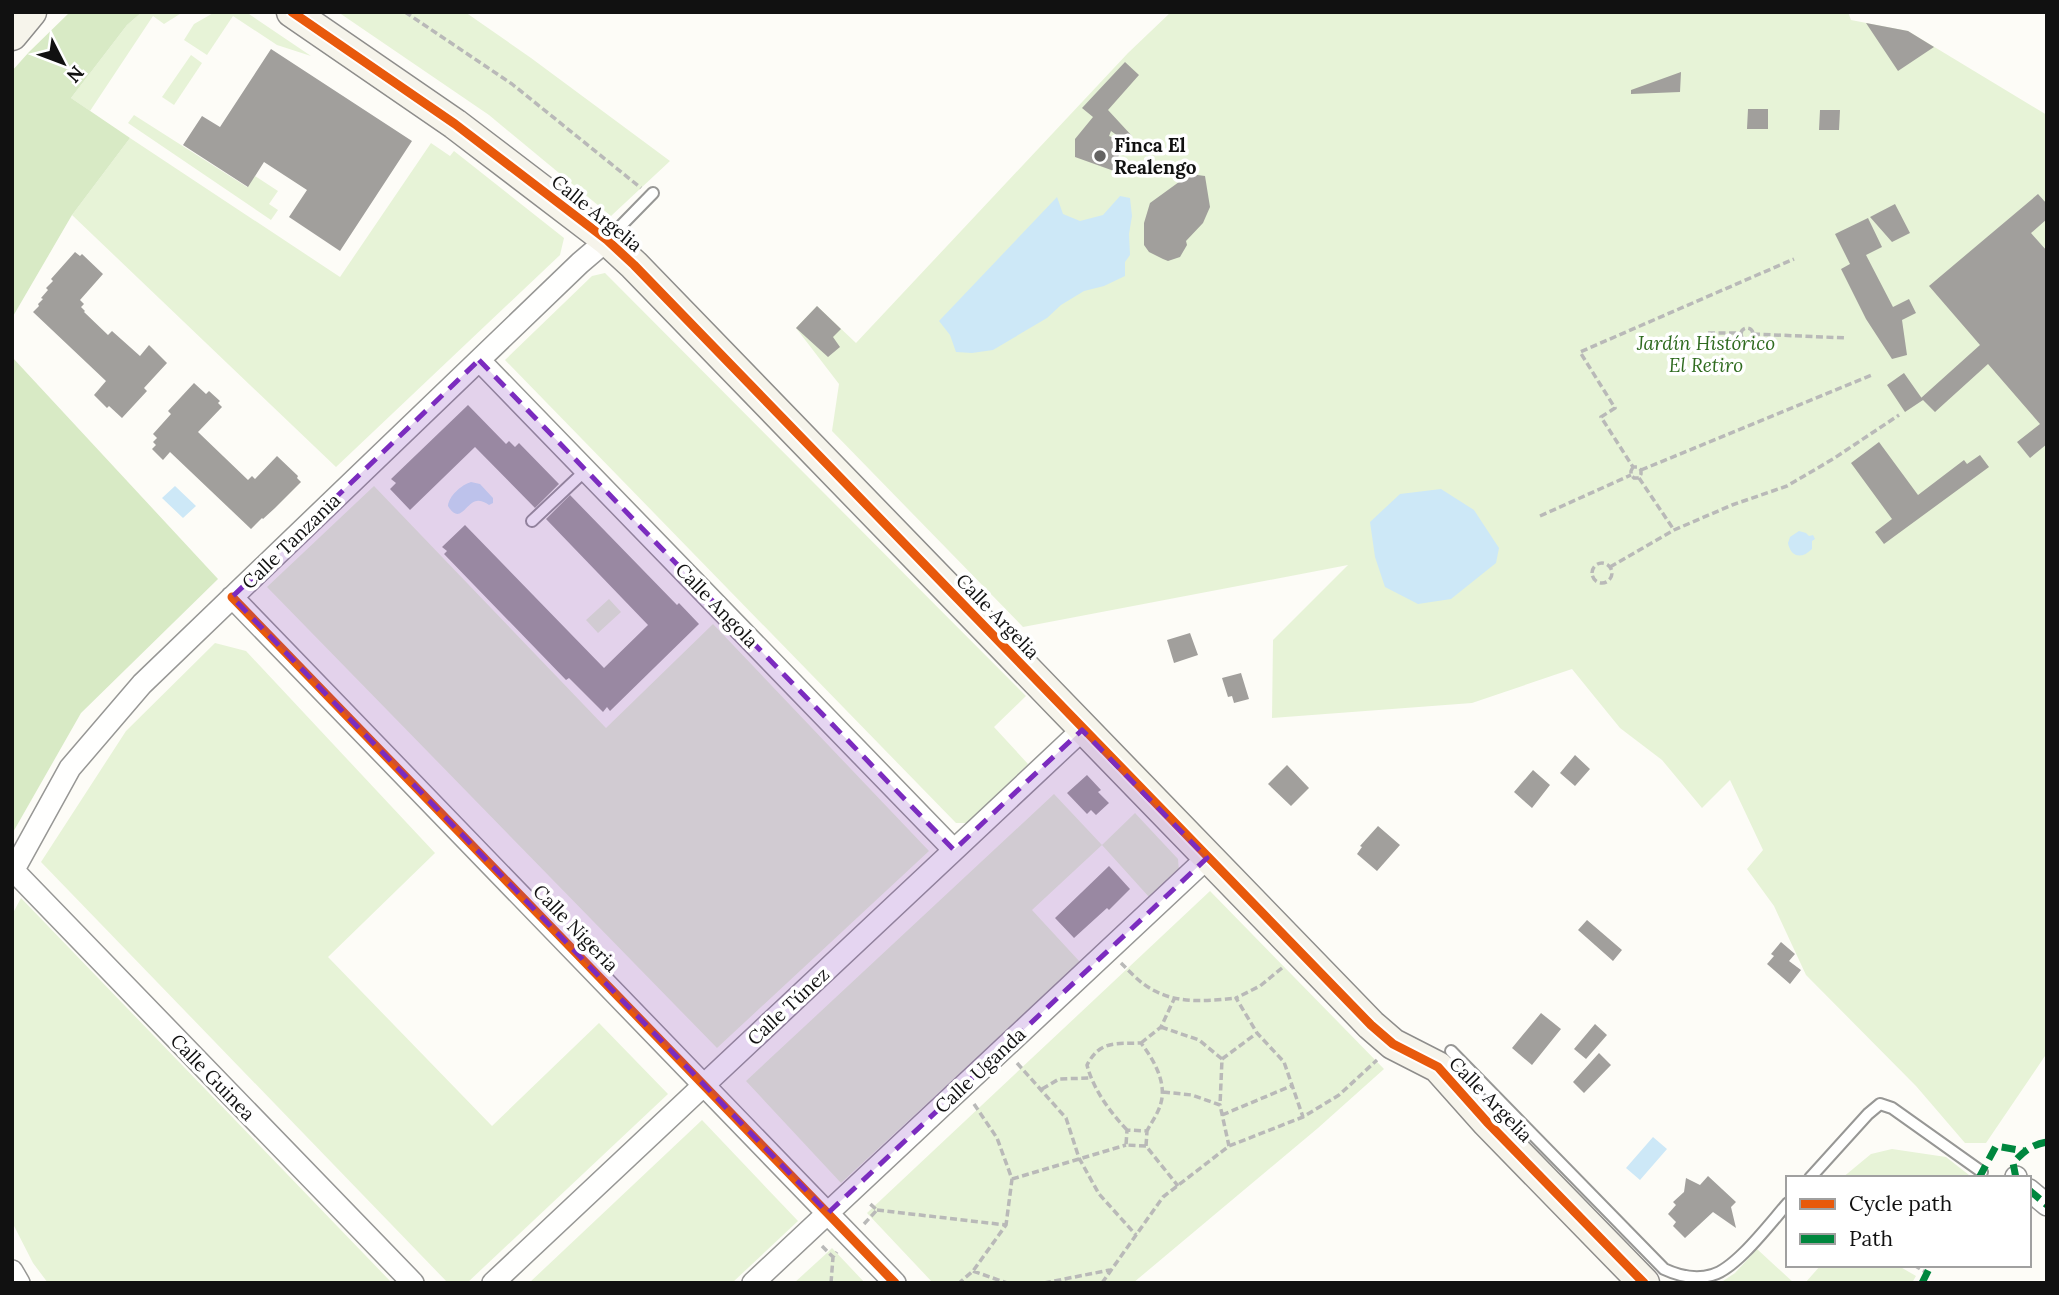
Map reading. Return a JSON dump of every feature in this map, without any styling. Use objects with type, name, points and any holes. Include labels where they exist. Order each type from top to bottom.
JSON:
[{"type":"street","points":[[12,35],[31,12]]},
{"type":"street","name":"Calle Argelia","points":[[292,12],[456,124],[607,240],[1371,1026],[1393,1044],[1438,1067],[1487,1122],[1644,1283]]},
{"type":"street","name":"Calle Tanzania","points":[[13,872],[70,768],[142,684],[607,240]]},
{"type":"street","name":"Calle Angola","points":[[479,360],[954,850]]},
{"type":"street","name":"Calle Nigeria","points":[[232,597],[895,1283]]},
{"type":"street","name":"Calle Túnez","points":[[493,1283],[1082,730]]},
{"type":"street","name":"Calle Uganda","points":[[753,1283],[1208,858]]},
{"type":"street","name":"Calle Guinea","points":[[13,872],[413,1283]]},
{"type":"street","points":[[2031,1191],[2047,1205]]},
{"type":"street","points":[[12,1272],[19,1283]]},
{"type":"lane","points":[[607,240],[653,193]]},
{"type":"lane","points":[[533,521],[586,470]]},
{"type":"lane","points":[[1451,1051],[1664,1269],[1681,1277],[1713,1275],[1734,1263],[1786,1205]]},
{"type":"lane","points":[[1812,1176],[1868,1114],[1881,1104],[1892,1108],[1982,1172]]},
{"type":"path","points":[[405,12],[512,85],[641,188],[653,193]]},
{"type":"path","points":[[1633,467],[1601,417],[1615,408],[1580,352],[1794,259]]},
{"type":"path","points":[[1741,333],[1745,328],[1750,328],[1753,334]]},
{"type":"path","points":[[1708,333],[1741,333]]},
{"type":"path","points":[[1741,333],[1742,338],[1748,340],[1753,334]]},
{"type":"path","points":[[1753,334],[1847,338]]},
{"type":"path","points":[[1641,470],[1872,375]]},
{"type":"path","points":[[1610,567],[1674,530],[1732,505],[1787,486],[1899,415]]},
{"type":"path","points":[[1633,467],[1641,470]]},
{"type":"path","points":[[1631,475],[1633,467]]},
{"type":"path","points":[[1639,478],[1641,470]]},
{"type":"path","points":[[1631,475],[1639,478],[1674,530]]},
{"type":"path","points":[[1540,516],[1631,475]]},
{"type":"path","points":[[1606,564],[1610,567],[1612,572],[1608,581],[1598,582],[1594,579],[1593,569],[1596,565],[1606,564]]},
{"type":"path","points":[[1109,950],[1155,992],[1204,1001],[1236,998],[1260,986],[1299,951]]},
{"type":"path","points":[[1147,1131],[1127,1129],[1113,1115],[1090,1078],[1087,1065],[1104,1046],[1141,1043],[1161,1027],[1175,997]]},
{"type":"path","points":[[1236,998],[1257,1033],[1284,1062],[1303,1117]]},
{"type":"path","points":[[1161,1027],[1199,1040],[1222,1059]]},
{"type":"path","points":[[1222,1059],[1257,1033]]},
{"type":"path","points":[[1141,1043],[1154,1063],[1163,1092],[1161,1105],[1147,1131],[1146,1146],[1178,1186]]},
{"type":"path","points":[[1102,1283],[1163,1197],[1229,1146],[1303,1117],[1339,1095],[1393,1044]]},
{"type":"path","points":[[1004,1048],[1066,1118],[1079,1158],[1099,1194],[1136,1234]]},
{"type":"path","points":[[1222,1059],[1220,1105],[1229,1146]]},
{"type":"path","points":[[1042,1089],[1059,1079],[1090,1078]]},
{"type":"path","points":[[1222,1115],[1291,1086]]},
{"type":"path","points":[[959,1283],[973,1271],[1006,1225],[1012,1180],[997,1138],[978,1109],[960,1090]]},
{"type":"path","points":[[1163,1092],[1192,1095],[1220,1105]]},
{"type":"path","points":[[1126,1145],[1127,1129]]},
{"type":"path","points":[[1012,1180],[1126,1145],[1146,1146]]},
{"type":"path","points":[[877,1210],[1006,1225]]},
{"type":"path","points":[[831,1283],[833,1257]]},
{"type":"path","points":[[1917,1267],[1927,1273]]},
{"type":"path","points":[[1044,1283],[1112,1270]]},
{"type":"path","points":[[973,1271],[1007,1283]]},
{"type":"highlighted area","points":[[479,360],[954,850],[1082,730],[1207,858],[828,1213],[232,597]]},
{"type":"green space","points":[[70,12],[142,12],[127,25],[71,98],[130,138],[72,215],[12,318],[12,71]]},
{"type":"green space","points":[[142,12],[183,12],[164,24],[153,16],[90,111],[71,98],[127,25]]},
{"type":"green space","points":[[215,12],[246,12],[311,56],[277,45],[233,16],[207,55],[184,40],[194,24]]},
{"type":"green space","points":[[338,12],[465,12],[670,161],[611,216],[489,115]]},
{"type":"green space","name":"Jardín Histórico El Retiro","points":[[1171,12],[1848,12],[1851,20],[1908,31],[2047,115],[2047,1053],[1986,1143],[1965,1143],[1916,1086],[1806,975],[1774,906],[1747,869],[1763,850],[1730,780],[1702,808],[1662,760],[1620,728],[1572,669],[1472,703],[1272,718],[1273,640],[1348,565],[1023,627],[832,431],[839,384],[796,328],[817,306],[856,343],[1128,53]]},
{"type":"green space","points":[[191,55],[202,63],[174,105],[162,97]]},
{"type":"green space","points":[[134,115],[247,187],[255,176],[278,191],[269,204],[278,210],[271,220],[128,123]]},
{"type":"green space","points":[[130,138],[340,277],[431,143],[450,156],[454,151],[564,238],[560,255],[336,467],[72,215]]},
{"type":"green space","points":[[605,273],[1026,696],[994,727],[1028,764],[967,823],[956,823],[505,360],[592,276]]},
{"type":"green space","points":[[12,357],[218,579],[81,713],[12,834]]},
{"type":"green space","points":[[374,486],[606,728],[713,624],[929,851],[717,1048],[267,587]]},
{"type":"green space","points":[[609,599],[621,612],[598,633],[586,620]]},
{"type":"green space","points":[[215,643],[246,651],[435,853],[328,957],[492,1126],[599,1023],[668,1094],[467,1283],[448,1283],[41,862],[126,731]]},
{"type":"green space","points":[[1054,794],[1102,845],[1032,910],[1080,962],[841,1183],[746,1081]]},
{"type":"green space","points":[[1135,813],[1178,859],[1179,871],[1149,897],[1102,845]]},
{"type":"green space","points":[[1210,891],[1384,1069],[1133,1283],[933,1283],[867,1213]]},
{"type":"green space","points":[[21,898],[392,1283],[48,1283],[33,1263],[12,1222],[12,915]]},
{"type":"green space","points":[[702,1120],[798,1221],[732,1283],[529,1283]]},
{"type":"green space","points":[[1892,1149],[1946,1157],[1969,1175],[1844,1176],[1871,1154]]},
{"type":"green space","points":[[832,1248],[865,1283],[794,1283],[828,1252]]},
{"type":"green space","points":[[1757,1249],[1794,1283],[1720,1283],[1735,1273]]},
{"type":"green space","points":[[1819,1267],[1900,1267],[1916,1276],[1912,1283],[1805,1283]]},
{"type":"water","points":[[1120,196],[1130,198],[1132,216],[1130,255],[1125,262],[1125,276],[1104,286],[1084,291],[1061,305],[1047,318],[993,350],[956,352],[950,335],[939,321],[1057,197],[1063,214],[1080,221],[1103,215]]},
{"type":"water","points":[[471,482],[480,484],[493,498],[493,503],[489,505],[477,501],[460,513],[452,512],[448,506],[451,498],[460,488]]},
{"type":"water","points":[[175,486],[196,506],[183,518],[162,498]]},
{"type":"water","points":[[1441,489],[1474,510],[1499,548],[1496,563],[1451,599],[1418,604],[1385,587],[1375,557],[1370,522],[1400,494]]},
{"type":"water","points":[[1799,531],[1813,535],[1815,539],[1812,541],[1812,549],[1797,555],[1789,548],[1788,543],[1790,537]]},
{"type":"water","points":[[1653,1137],[1667,1149],[1640,1180],[1626,1168]]},
{"type":"building","points":[[1866,23],[1908,31],[1934,47],[1898,71]]},
{"type":"building","points":[[271,49],[412,141],[340,251],[289,217],[307,190],[264,162],[248,187],[183,145],[202,116],[220,127]]},
{"type":"building","points":[[1125,62],[1139,75],[1108,110],[1132,136],[1126,142],[1111,131],[1109,136],[1123,142],[1114,171],[1075,157],[1075,139],[1093,117],[1082,108]]},
{"type":"building","points":[[1681,72],[1680,92],[1631,94],[1631,90]]},
{"type":"building","points":[[1748,109],[1768,109],[1768,129],[1747,129]]},
{"type":"building","points":[[1820,110],[1840,110],[1839,130],[1819,130]]},
{"type":"building","points":[[1190,174],[1205,176],[1210,207],[1203,223],[1186,241],[1187,245],[1180,257],[1168,261],[1149,252],[1144,245],[1144,223],[1150,203]]},
{"type":"building","points":[[2038,194],[2047,204],[2047,219],[2031,233],[2047,251],[2047,444],[2030,458],[2017,442],[2040,424],[1988,364],[1935,412],[1921,398],[1980,345],[1929,286]]},
{"type":"building","points":[[1895,204],[1910,233],[1892,242],[1870,217]]},
{"type":"building","points":[[1868,218],[1882,247],[1866,255],[1893,307],[1909,299],[1916,313],[1902,320],[1907,355],[1892,359],[1866,319],[1841,269],[1850,264],[1835,234]]},
{"type":"building","points":[[75,252],[80,256],[82,254],[103,274],[80,300],[84,304],[81,307],[84,312],[108,335],[112,331],[140,356],[149,345],[167,363],[144,388],[147,391],[122,418],[94,395],[106,381],[33,312],[53,281],[51,279]]},
{"type":"building","points":[[817,306],[841,329],[833,337],[840,347],[828,357],[796,328]]},
{"type":"building","points":[[1904,373],[1923,400],[1905,412],[1887,385]]},
{"type":"building","points":[[194,383],[206,394],[209,391],[220,401],[218,403],[222,407],[198,432],[248,480],[252,476],[255,479],[277,456],[301,482],[251,529],[170,452],[163,460],[152,449],[157,438],[153,434],[171,414],[168,411]]},
{"type":"building","points":[[468,405],[506,444],[509,441],[515,447],[519,443],[559,484],[535,508],[475,447],[410,510],[390,489],[396,483],[391,479]]},
{"type":"building","points":[[1879,442],[1918,495],[1964,460],[1967,464],[1980,455],[1989,467],[1884,544],[1875,532],[1892,519],[1851,463]]},
{"type":"building","points":[[570,495],[677,605],[679,603],[699,624],[610,711],[607,707],[603,712],[569,678],[566,680],[444,554],[447,551],[442,547],[465,525],[604,668],[648,625],[546,519]]},
{"type":"building","points":[[1190,633],[1198,655],[1174,663],[1167,640]]},
{"type":"building","points":[[1241,673],[1249,699],[1234,703],[1232,696],[1228,697],[1222,678]]},
{"type":"building","points":[[1575,755],[1590,769],[1575,786],[1560,773]]},
{"type":"building","points":[[1287,765],[1309,788],[1291,806],[1268,784]]},
{"type":"building","points":[[1533,770],[1550,785],[1532,808],[1514,792]]},
{"type":"building","points":[[1087,775],[1109,803],[1096,815],[1091,810],[1087,814],[1067,793]]},
{"type":"building","points":[[1378,826],[1400,845],[1377,871],[1357,854],[1362,847],[1360,846]]},
{"type":"building","points":[[1109,866],[1130,889],[1074,938],[1055,918]]},
{"type":"building","points":[[1587,920],[1622,950],[1613,961],[1578,930]]},
{"type":"building","points":[[1781,942],[1795,954],[1789,961],[1801,970],[1790,984],[1767,964]]},
{"type":"building","points":[[1541,1013],[1561,1029],[1532,1065],[1512,1048]]},
{"type":"building","points":[[1595,1024],[1607,1035],[1586,1059],[1574,1049]]},
{"type":"building","points":[[1599,1053],[1611,1065],[1584,1093],[1573,1082]]},
{"type":"building","points":[[1708,1176],[1736,1202],[1731,1207],[1736,1228],[1713,1212],[1685,1238],[1673,1226],[1676,1222],[1668,1214],[1676,1205],[1673,1202],[1684,1192],[1686,1178],[1700,1185]]},
{"type":"marked path","points":[[2016,1176],[2013,1163],[2028,1149],[2047,1142]]},
{"type":"marked path","points":[[1980,1176],[1996,1146],[2024,1151]]},
{"type":"marked path","points":[[2031,1192],[2047,1205]]},
{"type":"marked path","points":[[1922,1283],[1930,1267]]},
{"type":"cycle path","points":[[292,12],[455,124],[607,240],[634,265],[1371,1025],[1393,1044],[1438,1067],[1487,1122],[1644,1283]]},
{"type":"cycle path","points":[[232,597],[895,1283]]},
{"type":"place","name":"Finca El Realengo","points":[[1100,156]]}]
